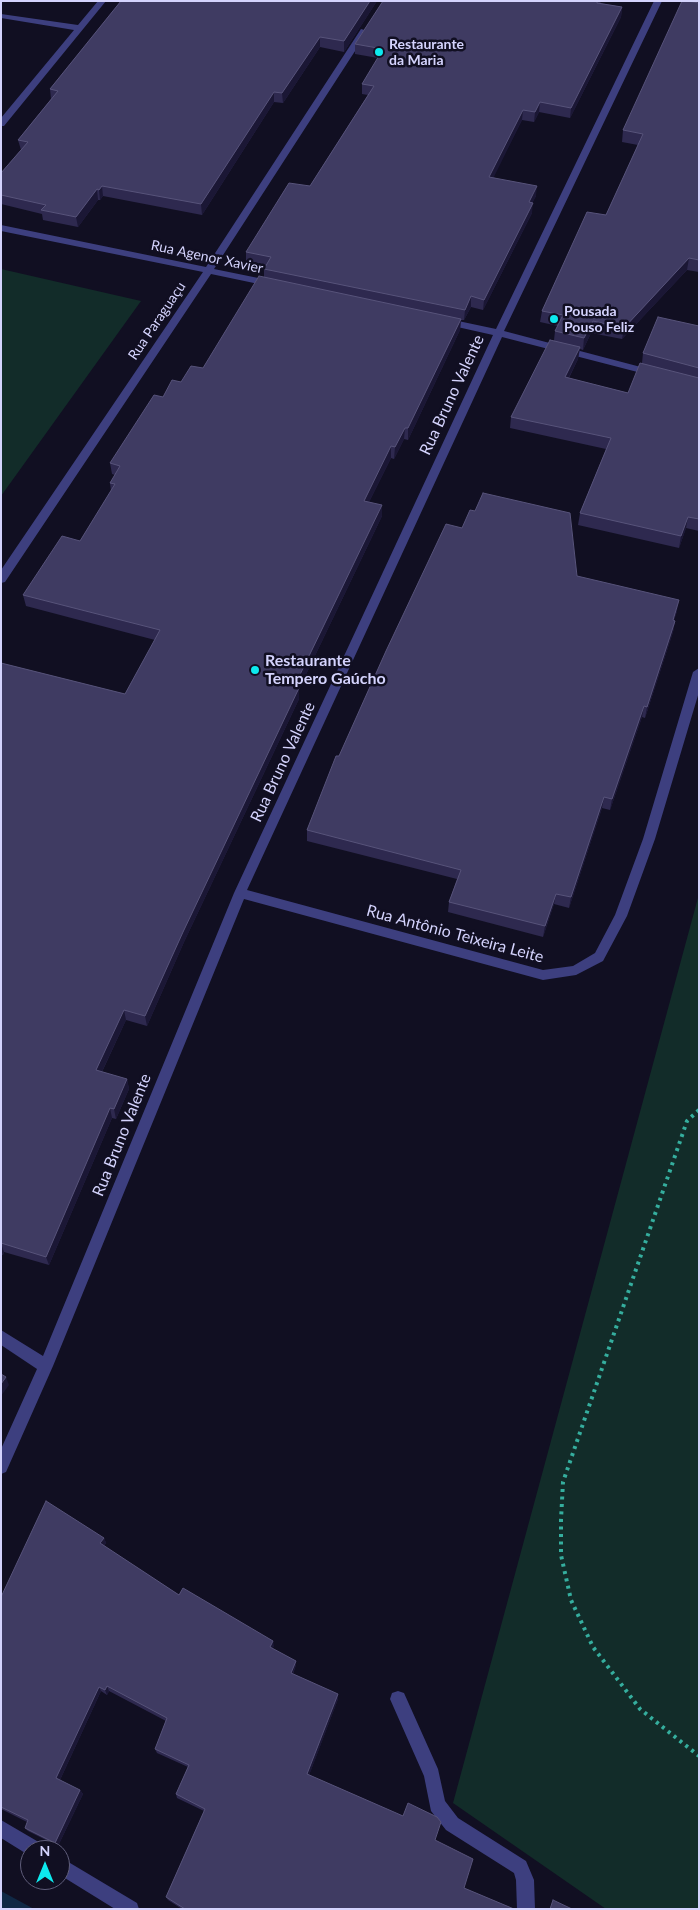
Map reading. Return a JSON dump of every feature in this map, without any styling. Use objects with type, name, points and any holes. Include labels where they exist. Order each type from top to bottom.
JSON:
[{"type":"street","points":[[1,124],[102,1]]},
{"type":"street","name":"Rua Bruno Valente","points":[[1,1467],[46,1366],[240,893],[499,333],[658,1]]},
{"type":"street","points":[[1,16],[80,28]]},
{"type":"street","name":"Rua Paraguaçu","points":[[1,579],[208,271],[367,26]]},
{"type":"street","name":"Rua Agenor Xavier","points":[[1,228],[286,287]]},
{"type":"street","points":[[431,318],[499,333],[661,375]]},
{"type":"street","name":"Rua Antônio Teixeira Leite","points":[[240,893],[543,975],[576,970],[599,956],[621,916],[649,839],[699,672]]},
{"type":"street","points":[[1,1337],[46,1366]]},
{"type":"street","points":[[398,1698],[432,1775],[437,1805],[452,1824],[520,1867],[525,1880],[526,1909]]},
{"type":"street","points":[[1,1828],[20,1840]]},
{"type":"street","points":[[70,1871],[131,1909]]},
{"type":"path","points":[[699,1110],[687,1120],[563,1482],[561,1556],[571,1600],[593,1648],[640,1709],[699,1756]]},
{"type":"green space","points":[[1,269],[141,301],[1,496]]},
{"type":"green space","points":[[699,894],[699,1909],[606,1909],[453,1803]]},
{"type":"water","points":[[1,1891],[34,1909],[1,1909]]},
{"type":"building","points":[[121,1],[370,1],[344,41],[320,37],[282,93],[274,92],[201,204],[102,186],[99,190],[97,189],[76,217],[41,210],[46,205],[1,195],[1,173],[28,142],[18,140],[58,91],[50,89]]},
{"type":"building","points":[[383,1],[597,1],[597,3],[622,7],[571,108],[540,102],[535,112],[523,110],[489,177],[537,186],[529,202],[533,203],[484,300],[471,296],[465,310],[264,269],[271,257],[246,252],[289,183],[310,186],[374,86],[362,84],[383,49],[355,44]]},
{"type":"building","points":[[682,1],[699,3],[699,260],[689,258],[624,328],[593,321],[584,338],[555,331],[563,315],[542,311],[587,212],[606,215],[643,134],[623,130]]},
{"type":"building","points":[[259,276],[461,319],[408,428],[405,428],[395,447],[391,446],[364,501],[382,505],[294,687],[299,688],[145,1016],[124,1010],[96,1070],[127,1079],[114,1109],[110,1108],[46,1257],[1,1243],[1,663],[125,694],[160,630],[23,595],[62,536],[80,541],[115,484],[110,483],[120,466],[110,463],[154,395],[163,397],[172,380],[181,382],[191,366],[203,368]]},
{"type":"building","points":[[658,317],[699,326],[699,368],[643,353]]},
{"type":"building","points":[[550,340],[580,347],[565,377],[628,393],[640,363],[699,378],[699,519],[688,517],[681,536],[580,513],[611,438],[511,417]]},
{"type":"building","points":[[483,493],[570,513],[577,576],[679,600],[673,620],[675,621],[647,707],[644,706],[612,799],[604,797],[571,897],[556,894],[545,926],[449,902],[461,870],[307,830],[336,756],[339,756],[446,524],[462,528],[470,510],[475,511]]},
{"type":"building","points":[[1,1374],[6,1377],[1,1384]]},
{"type":"building","points":[[46,1501],[104,1538],[100,1543],[179,1595],[183,1588],[273,1641],[270,1647],[296,1661],[291,1673],[338,1694],[307,1774],[403,1816],[408,1803],[437,1817],[441,1822],[435,1840],[473,1859],[464,1888],[514,1909],[185,1909],[166,1897],[205,1809],[176,1794],[189,1765],[155,1749],[167,1718],[107,1686],[105,1690],[99,1687],[56,1778],[80,1790],[56,1840],[49,1840],[25,1828],[28,1820],[1,1807],[1,1597]]},
{"type":"building","points":[[553,1900],[572,1909],[550,1909]]},
{"type":"place","name":"Restaurante da Maria","points":[[379,52]]},
{"type":"place","name":"Pousada Pouso Feliz","points":[[554,319]]},
{"type":"place","name":"Restaurante Tempero Gaúcho","points":[[255,670]]}]
